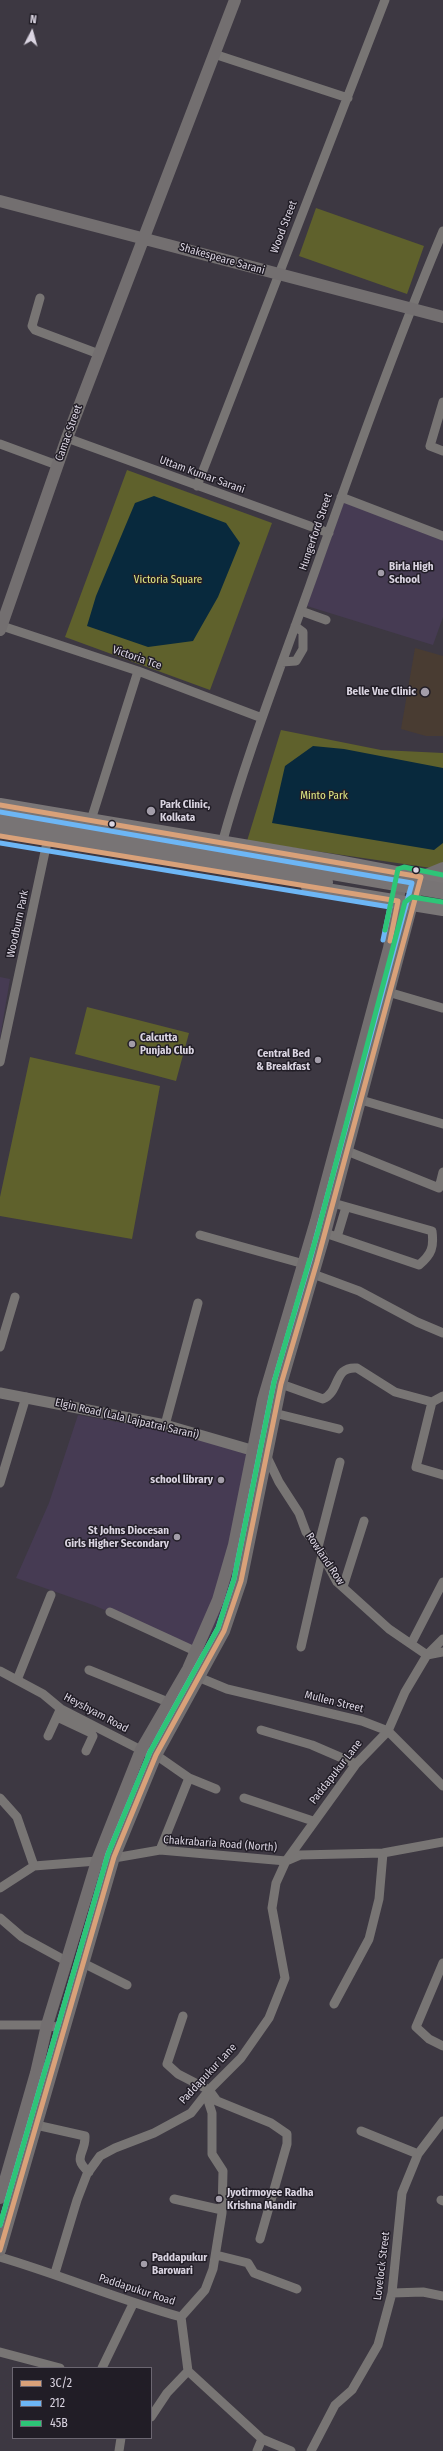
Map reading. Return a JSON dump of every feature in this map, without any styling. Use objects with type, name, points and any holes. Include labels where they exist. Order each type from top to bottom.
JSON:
[{"type":"highway","points":[[0,815],[443,891]]},
{"type":"highway","points":[[0,828],[443,902]]},
{"type":"main road","name":"Camac Street","points":[[1,628],[67,438],[235,0]]},
{"type":"main road","name":"Shakespeare Sarani","points":[[0,202],[144,237],[443,317]]},
{"type":"main road","points":[[0,805],[443,882]]},
{"type":"main road","points":[[0,836],[443,909]]},
{"type":"main road","points":[[0,2250],[114,1857],[156,1754],[224,1631],[240,1581],[265,1454],[281,1384],[333,1204],[412,904],[421,877],[443,868]]},
{"type":"main road","points":[[0,2198],[36,2073],[46,2025],[97,1861],[141,1750],[197,1652],[222,1586],[234,1545],[263,1400],[304,1264],[389,948],[403,874]]},
{"type":"street","name":"Wood Street","points":[[197,486],[385,0]]},
{"type":"street","points":[[214,54],[348,98]]},
{"type":"street","name":"Hungerford Street","points":[[215,871],[222,844],[262,718],[341,497],[411,308],[443,232]]},
{"type":"street","points":[[40,298],[32,326],[35,330],[99,354]]},
{"type":"street","points":[[443,402],[430,446],[443,451]]},
{"type":"street","name":"Uttam Kumar Sarani","points":[[67,438],[197,486],[329,532]]},
{"type":"street","points":[[0,444],[57,465]]},
{"type":"street","points":[[341,497],[443,536]]},
{"type":"street","points":[[300,612],[326,620]]},
{"type":"street","points":[[282,662],[296,661],[303,649],[303,632],[295,626]]},
{"type":"street","name":"Victoria Tce","points":[[1,628],[138,671],[262,718]]},
{"type":"street","points":[[91,820],[138,671]]},
{"type":"street","name":"Woodburn Park","points":[[0,1062],[53,814]]},
{"type":"street","points":[[388,992],[442,1008]]},
{"type":"street","points":[[361,1100],[443,1124]]},
{"type":"street","points":[[347,1151],[439,1188],[443,1172]]},
{"type":"street","points":[[325,1233],[419,1265],[430,1256],[434,1245],[432,1231],[333,1204]]},
{"type":"street","points":[[337,1237],[346,1207]]},
{"type":"street","points":[[200,1235],[304,1264]]},
{"type":"street","points":[[313,1274],[358,1291],[418,1322],[443,1333]]},
{"type":"street","points":[[0,1347],[15,1297]]},
{"type":"street","points":[[165,1425],[198,1303]]},
{"type":"street","points":[[281,1384],[323,1398],[333,1391],[342,1372],[347,1368],[357,1368],[395,1392],[432,1402],[443,1396]]},
{"type":"street","name":"Elgin Road (Lala Lajpatrai Sarani)","points":[[0,1393],[26,1396],[165,1425],[253,1450]]},
{"type":"street","points":[[0,1483],[26,1396]]},
{"type":"street","points":[[432,1402],[416,1467],[443,1475]]},
{"type":"street","points":[[274,1413],[339,1429]]},
{"type":"street","points":[[253,1450],[265,1454]]},
{"type":"street","name":"Rowland Row","points":[[265,1454],[279,1482],[299,1513],[306,1532],[320,1551],[338,1582],[389,1629],[427,1655]]},
{"type":"street","points":[[302,1647],[320,1551],[340,1462]]},
{"type":"street","points":[[343,1587],[364,1522]]},
{"type":"street","points":[[411,1644],[443,1582]]},
{"type":"street","points":[[18,1680],[51,1595]]},
{"type":"street","points":[[110,1612],[197,1652]]},
{"type":"street","points":[[388,1731],[405,1692],[427,1655],[443,1638]]},
{"type":"street","points":[[427,1655],[443,1652]]},
{"type":"street","points":[[89,1670],[168,1702]]},
{"type":"street","name":"Heyshyam Road","points":[[0,1671],[43,1694],[59,1713],[92,1730],[141,1750],[156,1754]]},
{"type":"street","name":"Mullen Street","points":[[198,1677],[227,1689],[354,1719],[388,1731],[443,1786]]},
{"type":"street","points":[[48,1736],[59,1713]]},
{"type":"street","points":[[86,1751],[93,1736],[92,1730]]},
{"type":"street","points":[[261,1730],[312,1745],[356,1764]]},
{"type":"street","name":"Paddapukur Lane","points":[[54,2273],[77,2200],[89,2172],[100,2156],[110,2150],[154,2133],[191,2112],[207,2092],[241,2058],[269,2018],[285,1978],[272,1908],[276,1883],[286,1861],[313,1821],[356,1764],[388,1731]]},
{"type":"street","points":[[156,1754],[189,1778],[216,1789]]},
{"type":"street","points":[[160,1850],[189,1778]]},
{"type":"street","points":[[0,1798],[17,1817],[34,1866]]},
{"type":"street","points":[[244,1798],[313,1821]]},
{"type":"street","name":"Chakrabaria Road (North)","points":[[0,1888],[34,1866],[97,1861],[160,1850],[286,1861],[300,1855],[312,1853],[383,1853],[443,1842]]},
{"type":"street","points":[[334,2004],[369,1939],[379,1899],[383,1853]]},
{"type":"street","points":[[0,1918],[22,1937],[66,1961]]},
{"type":"street","points":[[83,1963],[127,1985]]},
{"type":"street","points":[[443,1964],[416,2027],[429,2039],[443,2046]]},
{"type":"street","points":[[183,2016],[167,2064],[178,2074],[207,2092],[217,2101],[270,2123],[287,2134],[287,2144],[260,2239]]},
{"type":"street","points":[[0,2025],[46,2025],[64,2029]]},
{"type":"street","points":[[181,2317],[205,2290],[216,2255],[222,2210],[223,2171],[212,2154],[212,2113],[207,2092]]},
{"type":"street","name":"Lovelock Street","points":[[311,2451],[335,2405],[352,2390],[378,2345],[392,2292],[402,2194],[418,2154],[443,2121]]},
{"type":"street","points":[[36,2125],[85,2136],[80,2159],[81,2164],[89,2172]]},
{"type":"street","points":[[361,2130],[418,2154]]},
{"type":"street","points":[[174,2199],[222,2210]]},
{"type":"street","points":[[216,2255],[248,2263],[254,2273],[298,2289]]},
{"type":"street","name":"Paddapukur Road","points":[[0,2257],[54,2273],[132,2304],[181,2317],[188,2371]]},
{"type":"street","points":[[392,2292],[423,2292],[443,2296]]},
{"type":"street","points":[[102,2367],[132,2304]]},
{"type":"street","points":[[0,2352],[56,2367]]},
{"type":"street","points":[[152,2416],[167,2393],[188,2371],[262,2439],[291,2451]]},
{"type":"street","points":[[119,2451],[121,2439]]},
{"type":"street","points":[[257,2451],[262,2439]]},
{"type":"shaded area","name":"Birla High School","points":[[344,502],[443,540],[443,617],[433,645],[307,606]]},
{"type":"shaded area","name":"Belle Vue Clinic","points":[[415,648],[443,656],[443,736],[426,736],[401,729]]},
{"type":"shaded area","points":[[0,977],[10,979],[0,1038]]},
{"type":"shaded area","name":"St Johns Diocesan Girls Higher Secondary","points":[[78,1415],[259,1447],[228,1605],[201,1651],[93,1605],[16,1578],[49,1503]]},
{"type":"green space","points":[[316,208],[424,246],[407,294],[299,256]]},
{"type":"green space","name":"Victoria Square","points":[[127,470],[272,523],[210,690],[65,637]]},
{"type":"green space","name":"Minto Park","points":[[281,730],[381,750],[443,753],[443,865],[438,869],[247,841]]},
{"type":"green space","name":"Calcutta Punjab Club","points":[[87,1007],[189,1033],[176,1081],[75,1054]]},
{"type":"green space","points":[[30,1057],[160,1086],[132,1239],[0,1216],[0,1197]]},
{"type":"water","points":[[154,496],[226,523],[240,543],[218,597],[193,641],[148,647],[87,626],[96,596],[135,503]]},
{"type":"water","name":"Minto Park","points":[[313,746],[344,749],[443,768],[443,843],[434,850],[272,823],[285,766]]},
{"type":"transit line","name":"3C/2","points":[[0,805],[421,877],[317,1262],[281,1384],[241,1581],[224,1631],[156,1755],[114,1857],[0,2250]]},
{"type":"transit line","name":"212","points":[[0,812],[412,883],[310,1260],[274,1382],[234,1579],[218,1628],[150,1752],[108,1854],[0,2225]]},
{"type":"transit line","name":"3C/2","points":[[0,836],[398,901],[390,941]]},
{"type":"transit line","name":"212","points":[[0,843],[390,907],[383,940]]},
{"type":"transit line","name":"45B","points":[[385,930],[398,869],[404,867],[443,875]]},
{"type":"transit line","name":"45B","points":[[0,2225],[108,1854],[150,1752],[218,1628],[234,1579],[274,1382],[318,1231],[405,902],[412,897],[443,902]]},
{"type":"place","name":"Birla High School","points":[[381,573]]},
{"type":"place","name":"Belle Vue Clinic","points":[[425,692]]},
{"type":"place","name":"Park Clinic, Kolkata","points":[[151,811]]},
{"type":"place","name":"Calcutta Punjab Club","points":[[132,1044]]},
{"type":"place","name":"Central Bed & Breakfast","points":[[318,1060]]},
{"type":"place","name":"school library","points":[[221,1480]]},
{"type":"place","name":"St Johns Diocesan Girls Higher Secondary","points":[[177,1537]]},
{"type":"place","name":"Jyotirmoyee Radha Krishna Mandir","points":[[219,2199]]},
{"type":"place","name":"Paddapukur Barowari","points":[[144,2264]]}]
